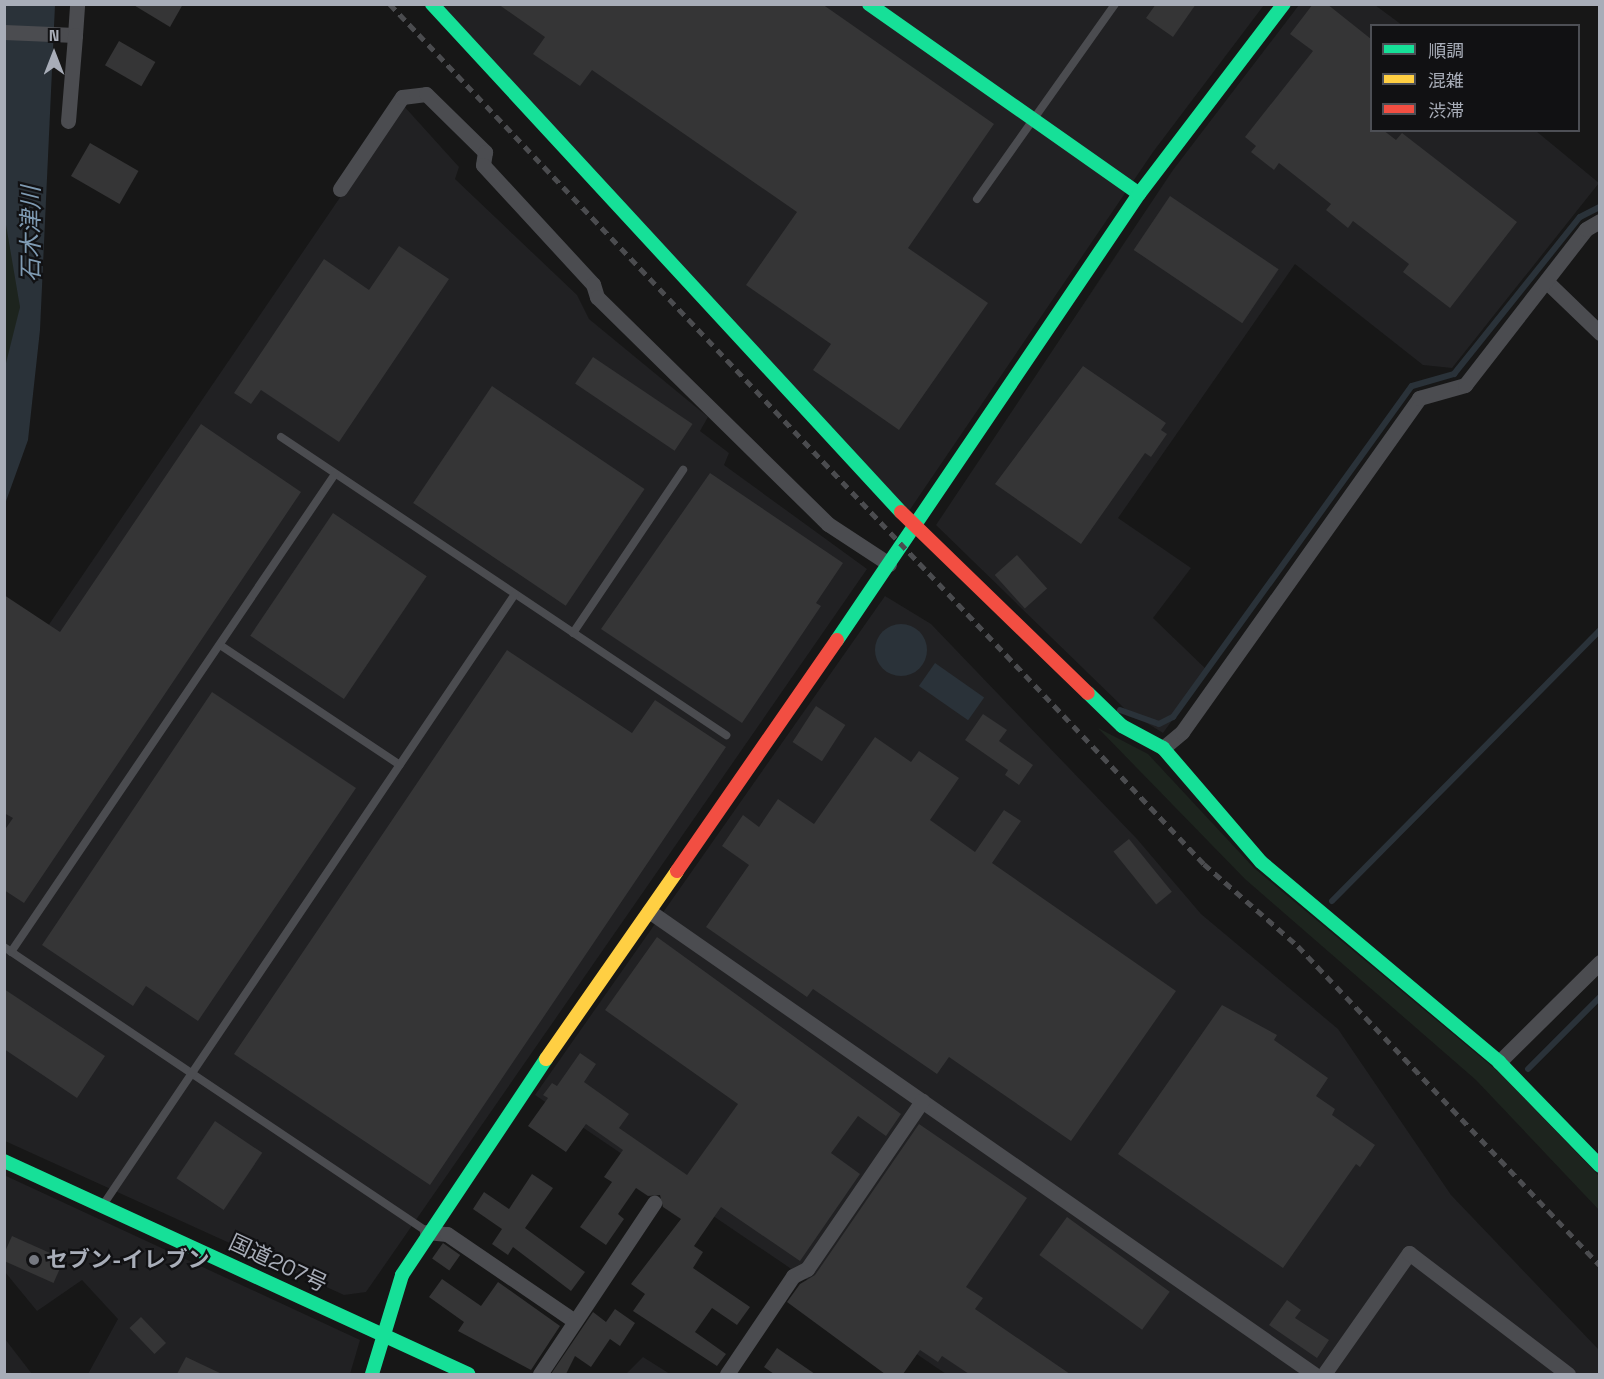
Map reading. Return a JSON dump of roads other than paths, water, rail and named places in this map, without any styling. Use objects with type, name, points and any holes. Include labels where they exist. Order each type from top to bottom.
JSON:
[{"type":"main road","points":[[432,4],[915,527],[1122,726],[1163,748],[1261,862],[1499,1062],[1599,1167]]},
{"type":"main road","points":[[869,4],[1139,194]]},
{"type":"main road","points":[[372,1374],[402,1275],[427,1232],[915,527],[1139,194],[1284,4]]},
{"type":"main road","name":"国道207号","points":[[4,1161],[468,1374]]},
{"type":"street","points":[[68,121],[77,4]]},
{"type":"street","points":[[4,32],[75,35]]},
{"type":"street","points":[[340,189],[402,97],[426,94],[485,152],[483,165],[593,284],[597,297],[828,524],[889,564]]},
{"type":"street","points":[[1163,748],[1182,732],[1419,398],[1465,385],[1586,229],[1599,221]]},
{"type":"street","points":[[1547,282],[1599,333]]},
{"type":"street","points":[[649,911],[1314,1374]]},
{"type":"street","points":[[1499,1062],[1599,962]]},
{"type":"street","points":[[727,1374],[922,1101]]},
{"type":"street","points":[[540,1374],[573,1320],[654,1203]]},
{"type":"street","points":[[427,1232],[447,1234],[573,1320]]},
{"type":"street","points":[[1324,1374],[1409,1253],[1568,1374]]},
{"type":"lane","points":[[977,199],[1115,4]]},
{"type":"lane","points":[[281,437],[726,735]]},
{"type":"lane","points":[[573,633],[683,470]]},
{"type":"lane","points":[[335,474],[220,645],[8,950],[427,1232]]},
{"type":"lane","points":[[103,1205],[515,594]]},
{"type":"lane","points":[[220,645],[400,765]]},
{"type":"water","name":"石木津川","points":[[5,5],[55,5],[40,330],[28,440],[5,504],[5,367],[20,307],[5,219]]},
{"type":"water","points":[[901,624],[915,628],[923,636],[927,650],[923,664],[915,672],[901,676],[887,672],[879,664],[875,650],[879,636],[887,628]]},
{"type":"water","points":[[935,663],[984,697],[968,720],[919,686]]},
{"type":"waterway","points":[[1120,710],[1159,724],[1173,717],[1412,386],[1454,374],[1580,217],[1600,207]]},
{"type":"waterway","points":[[1332,901],[1600,630]]},
{"type":"waterway","points":[[1528,1069],[1600,997]]},
{"type":"railway","points":[[390,4],[1204,864],[1298,946],[1600,1265]]},
{"type":"place","name":"セブン-イレブン","points":[[34,1260]]}]
